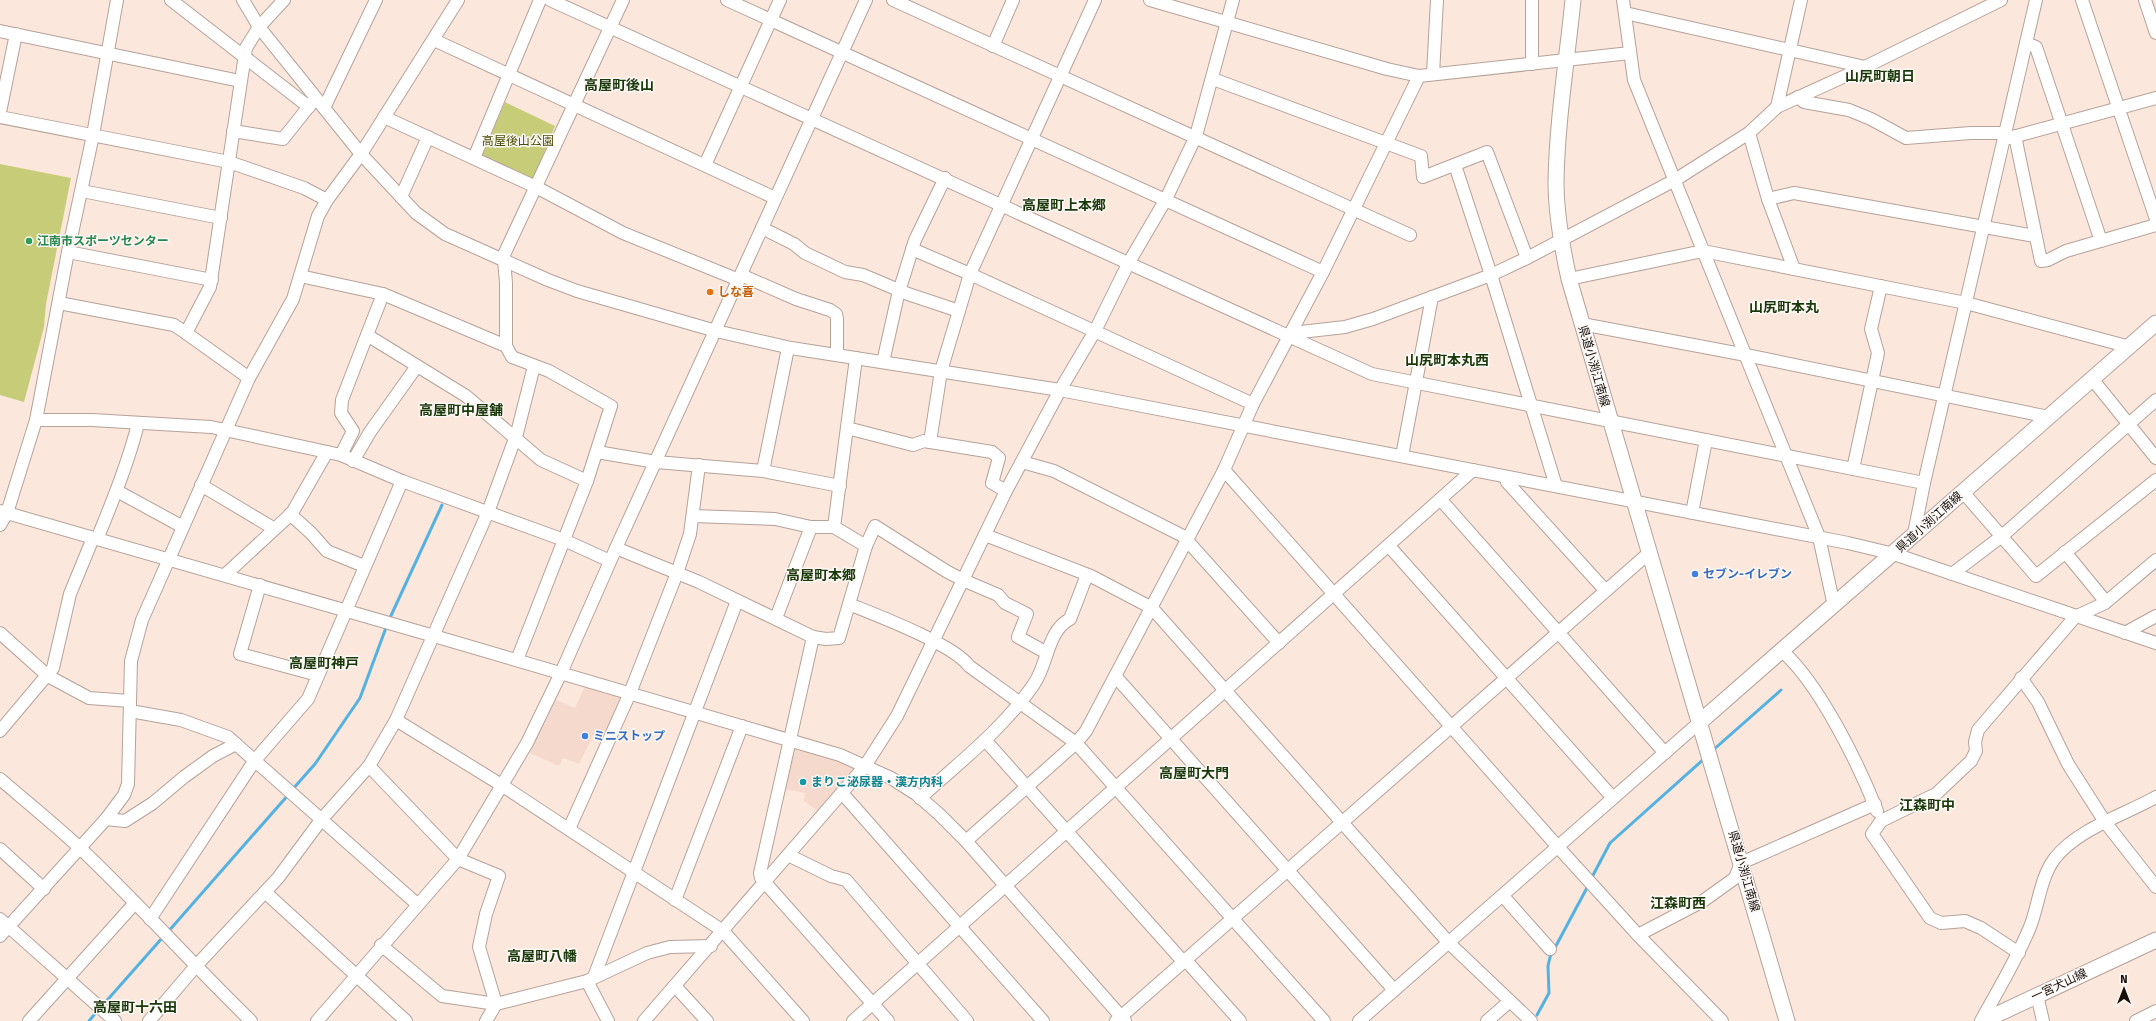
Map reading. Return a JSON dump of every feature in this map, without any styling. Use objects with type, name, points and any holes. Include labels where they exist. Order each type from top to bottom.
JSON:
[{"type":"main road","name":"県道小渕江南線","points":[[1573,0],[1558,133],[1556,183],[1561,241],[1569,278],[1582,324],[1634,502],[1701,721],[1787,1021]]},
{"type":"main road","name":"県道小渕江南線","points":[[1701,721],[1894,554],[1914,534],[2049,416],[2093,380],[2156,323]]},
{"type":"main road","name":"一宮犬山線","points":[[1982,1021],[2156,940]]},
{"type":"street","points":[[0,525],[3,512],[36,420],[68,252],[93,135],[117,0]]},
{"type":"street","points":[[171,0],[244,56],[312,102],[324,108],[361,154],[416,213],[445,234],[577,291],[716,331],[788,348],[1060,390],[1819,537],[1894,554],[2075,617],[2156,643]]},
{"type":"street","points":[[243,0],[259,27],[312,102]]},
{"type":"street","points":[[186,333],[208,295],[212,280],[246,48],[259,27],[284,0]]},
{"type":"street","points":[[324,108],[376,0]]},
{"type":"street","points":[[0,936],[4,923],[44,889],[106,819],[124,795],[128,784],[132,661],[135,642],[169,559],[249,378],[293,299],[315,221],[327,200],[361,154],[458,0]]},
{"type":"street","points":[[474,158],[510,75],[540,0]]},
{"type":"street","points":[[550,0],[945,178],[1128,264],[1291,335],[1372,374],[1924,483]]},
{"type":"street","points":[[517,660],[598,452],[611,406],[549,371],[512,357],[506,346],[506,283],[503,259],[623,0]]},
{"type":"street","points":[[727,0],[1324,272]]},
{"type":"street","points":[[705,165],[780,0]]},
{"type":"street","points":[[317,1021],[381,945],[458,859],[503,786],[527,743],[561,673],[610,561],[866,0]]},
{"type":"street","points":[[893,0],[1060,77],[1196,136],[1410,235]]},
{"type":"street","points":[[993,46],[1013,0]]},
{"type":"street","points":[[930,442],[940,371],[970,274],[1001,204],[1033,139],[1095,0]]},
{"type":"street","points":[[644,1021],[711,946],[865,766],[897,716],[1006,491],[1060,390],[1095,331],[1128,264],[1166,199],[1196,136],[1213,79],[1233,0]]},
{"type":"street","points":[[1433,74],[1437,0]]},
{"type":"street","points":[[1532,0],[1532,64]]},
{"type":"street","points":[[1623,0],[1634,80],[1819,537],[1834,606]]},
{"type":"street","points":[[1777,107],[1801,0]]},
{"type":"street","points":[[1981,0],[1998,2]]},
{"type":"street","points":[[1914,534],[1924,483],[1983,228],[2008,136],[2036,0]]},
{"type":"street","points":[[2082,0],[2156,219]]},
{"type":"street","points":[[2145,0],[2156,33]]},
{"type":"street","points":[[1158,1],[1387,69],[1419,76],[1630,53]]},
{"type":"street","points":[[1291,335],[1345,327],[1373,319],[1491,275],[1561,241],[1675,180],[1749,133],[1777,107],[1865,67],[1998,2]]},
{"type":"street","points":[[1625,13],[1865,67]]},
{"type":"street","points":[[0,30],[240,81]]},
{"type":"street","points":[[0,112],[16,34]]},
{"type":"street","points":[[434,40],[775,198]]},
{"type":"street","points":[[2026,43],[2036,47],[2101,241]]},
{"type":"street","points":[[966,841],[1076,743],[1086,731],[1116,677],[1224,470],[1253,404],[1324,272],[1419,76]]},
{"type":"street","points":[[1213,79],[1421,156],[1424,177],[1487,152],[1527,258]]},
{"type":"street","points":[[1798,97],[1804,102],[1849,110],[1871,119],[1906,138],[1971,133],[2008,136],[2061,124],[2156,98]]},
{"type":"street","points":[[233,131],[283,140],[312,102]]},
{"type":"street","points":[[0,117],[229,162],[304,188],[327,200]]},
{"type":"street","points":[[384,117],[536,187],[623,233],[796,299],[830,310],[836,314],[838,319],[837,355]]},
{"type":"street","points":[[1749,133],[1768,199],[1794,269]]},
{"type":"street","points":[[2008,136],[2041,261],[2048,260],[2066,251],[2156,225]]},
{"type":"street","points":[[401,197],[428,138]]},
{"type":"street","points":[[1455,165],[1491,275],[1556,486]]},
{"type":"street","points":[[883,362],[899,290],[912,249],[945,178]]},
{"type":"street","points":[[82,191],[221,218]]},
{"type":"street","points":[[1768,199],[1794,193],[1983,228],[2035,236]]},
{"type":"street","points":[[762,228],[794,244],[805,253],[845,272],[863,274],[899,290],[958,311]]},
{"type":"street","points":[[912,249],[970,274],[1253,404]]},
{"type":"street","points":[[1569,278],[1703,251],[1966,303],[2130,347]]},
{"type":"street","points":[[68,252],[212,280]]},
{"type":"street","points":[[300,276],[383,294],[506,346]]},
{"type":"street","points":[[1853,469],[1878,353],[1871,329],[1881,286]]},
{"type":"street","points":[[341,455],[353,431],[341,413],[342,400],[383,294]]},
{"type":"street","points":[[1402,456],[1432,297]]},
{"type":"street","points":[[59,303],[174,325],[249,378]]},
{"type":"street","points":[[1582,324],[1746,355],[2049,416]]},
{"type":"street","points":[[367,336],[466,396],[541,460],[587,481]]},
{"type":"street","points":[[763,470],[788,348]]},
{"type":"street","points":[[834,527],[856,358]]},
{"type":"street","points":[[353,461],[370,432],[417,366]]},
{"type":"street","points":[[148,1021],[195,967],[265,892],[321,820],[369,766],[396,720],[488,512],[515,439],[534,366]]},
{"type":"street","points":[[2093,380],[2156,458]]},
{"type":"street","points":[[1952,574],[2002,536],[2156,400]]},
{"type":"street","points":[[36,420],[92,420],[138,424],[211,427],[341,455],[402,481],[564,540],[610,561]]},
{"type":"street","points":[[0,731],[48,676],[53,668],[70,594],[117,491],[119,479],[132,449],[138,424]]},
{"type":"street","points":[[847,428],[913,445],[921,441],[992,452],[999,458],[992,483],[1006,491]]},
{"type":"street","points":[[1692,513],[1706,440]]},
{"type":"street","points":[[225,575],[290,514],[327,452]]},
{"type":"street","points":[[598,452],[656,462],[763,470],[840,486]]},
{"type":"street","points":[[1022,462],[1054,471],[1183,536],[1279,643]]},
{"type":"street","points":[[568,829],[630,693],[677,573],[690,534],[699,465]]},
{"type":"street","points":[[1224,470],[1558,847],[1638,935],[1722,1021]]},
{"type":"street","points":[[853,1021],[1335,595],[1473,470]]},
{"type":"street","points":[[1506,477],[1507,482],[1605,590]]},
{"type":"street","points":[[1963,492],[2036,576],[2156,480]]},
{"type":"street","points":[[150,919],[255,760],[308,699],[345,610],[402,481]]},
{"type":"street","points":[[201,485],[274,528]]},
{"type":"street","points":[[117,491],[183,527]]},
{"type":"street","points":[[1441,500],[1665,753]]},
{"type":"street","points":[[3,512],[789,739],[840,755],[892,778],[920,798],[966,841],[1121,1020],[1184,961],[1288,871],[1558,631],[1650,552]]},
{"type":"street","points":[[290,514],[311,533],[327,551],[364,566]]},
{"type":"street","points":[[693,516],[775,519],[810,527],[834,527],[866,546]]},
{"type":"street","points":[[616,548],[677,573],[776,618],[813,637],[826,639],[839,638],[866,546],[875,526],[963,580],[998,595],[1005,602],[1027,614],[1018,637],[1046,653]]},
{"type":"street","points":[[776,618],[810,527]]},
{"type":"street","points":[[985,535],[1087,575],[1152,608],[1449,943],[1531,1021]]},
{"type":"street","points":[[1389,546],[1613,798]]},
{"type":"street","points":[[2065,552],[2106,602]]},
{"type":"street","points":[[2019,953],[1981,928],[1965,921],[1941,923],[1930,918],[1872,834],[1881,821],[1936,794],[1971,761],[1976,751],[1975,742],[1978,730],[2021,678],[2075,617],[2106,602],[2156,560]]},
{"type":"street","points":[[920,798],[985,740],[1021,702],[1035,683],[1044,666],[1046,653],[1060,625],[1070,619],[1087,575]]},
{"type":"street","points":[[260,585],[240,654],[318,675]]},
{"type":"street","points":[[608,1021],[590,979],[634,872],[737,601]]},
{"type":"street","points":[[849,604],[934,642],[965,661],[969,666],[1076,743],[1324,1021]]},
{"type":"street","points":[[2125,633],[2156,616]]},
{"type":"street","points":[[0,633],[48,676],[89,698],[130,706],[181,720],[228,737],[417,904]]},
{"type":"street","points":[[813,637],[760,873],[761,878],[888,1021]]},
{"type":"street","points":[[1782,651],[1796,663],[1838,729],[1875,804],[1881,821]]},
{"type":"street","points":[[1116,677],[1394,990]]},
{"type":"street","points":[[2021,678],[2038,702],[2068,764],[2105,822],[2156,887]]},
{"type":"street","points":[[396,720],[503,786],[723,931],[803,1021]]},
{"type":"street","points":[[1359,1021],[1701,721]]},
{"type":"street","points":[[675,900],[742,726]]},
{"type":"street","points":[[985,740],[1066,832],[1240,1021]]},
{"type":"street","points":[[106,819],[125,821],[153,804],[184,777],[213,756],[236,744]]},
{"type":"street","points":[[369,766],[458,859],[500,876],[486,914],[479,947],[496,1004],[486,1021]]},
{"type":"street","points":[[0,779],[80,848],[135,903],[195,967],[251,1021]]},
{"type":"street","points":[[842,793],[1043,1021]]},
{"type":"street","points":[[1982,1021],[2019,953],[2031,925],[2042,886],[2055,858],[2079,837],[2105,822],[2156,797]]},
{"type":"street","points":[[1638,935],[1703,902],[1736,878],[1741,863],[1875,804]]},
{"type":"street","points":[[0,849],[44,889]]},
{"type":"street","points":[[788,855],[830,876],[846,880],[967,1021]]},
{"type":"street","points":[[265,892],[355,976],[406,1021]]},
{"type":"street","points":[[1502,896],[1550,950]]},
{"type":"street","points":[[29,1021],[135,903]]},
{"type":"street","points":[[4,923],[115,1021]]},
{"type":"street","points":[[381,945],[442,996],[496,1004],[590,979],[647,954],[670,948],[711,946]]},
{"type":"street","points":[[675,986],[706,1021]]},
{"type":"street","points":[[2037,995],[2043,1021]]},
{"type":"street","points":[[1487,1021],[1510,1001]]},
{"type":"street","points":[[2136,1021],[2156,1011]]},
{"type":"shaded area","points":[[586,684],[626,694],[605,739],[593,736],[579,764],[563,758],[559,766],[530,753],[554,699],[575,708]]},
{"type":"shaded area","points":[[790,741],[862,766],[821,813],[804,801],[805,793],[779,788]]},
{"type":"green space","name":"高屋後山公園","points":[[505,102],[555,126],[532,181],[482,156]]},
{"type":"green space","name":"江南市スポーツセンター","points":[[0,164],[71,178],[46,304],[44,327],[24,402],[0,395]]},
{"type":"waterway","points":[[389,620],[442,505]]},
{"type":"waterway","points":[[292,790],[315,764],[360,698],[387,625]]},
{"type":"waterway","points":[[1712,751],[1781,690]]},
{"type":"waterway","points":[[1591,879],[1610,843],[1705,758]]},
{"type":"waterway","points":[[167,933],[289,794]]},
{"type":"waterway","points":[[1537,1015],[1549,993],[1548,966],[1550,957],[1589,884]]},
{"type":"waterway","points":[[102,1006],[163,937]]},
{"type":"waterway","points":[[89,1021],[98,1010]]},
{"type":"place","name":"江南市スポーツセンター","points":[[29,241]]},
{"type":"place","name":"しな喜","points":[[710,292]]},
{"type":"place","name":"セブン-イレブン","points":[[1695,574]]},
{"type":"place","name":"ミニストップ","points":[[585,736]]},
{"type":"place","name":"まりこ泌尿器・漢方内科","points":[[803,782]]},
{"type":"district","name":"山尻町朝日","points":[[1880,76]]},
{"type":"district","name":"高屋町後山","points":[[619,85]]},
{"type":"district","name":"高屋町上本郷","points":[[1064,205]]},
{"type":"district","name":"山尻町本丸","points":[[1784,307]]},
{"type":"district","name":"山尻町本丸西","points":[[1447,360]]},
{"type":"district","name":"高屋町中屋舗","points":[[461,410]]},
{"type":"district","name":"高屋町本郷","points":[[821,575]]},
{"type":"district","name":"高屋町神戸","points":[[324,663]]},
{"type":"district","name":"高屋町大門","points":[[1194,773]]},
{"type":"district","name":"江森町中","points":[[1927,805]]},
{"type":"district","name":"江森町西","points":[[1678,903]]},
{"type":"district","name":"高屋町八幡","points":[[542,956]]},
{"type":"district","name":"高屋町十六田","points":[[135,1007]]}]
